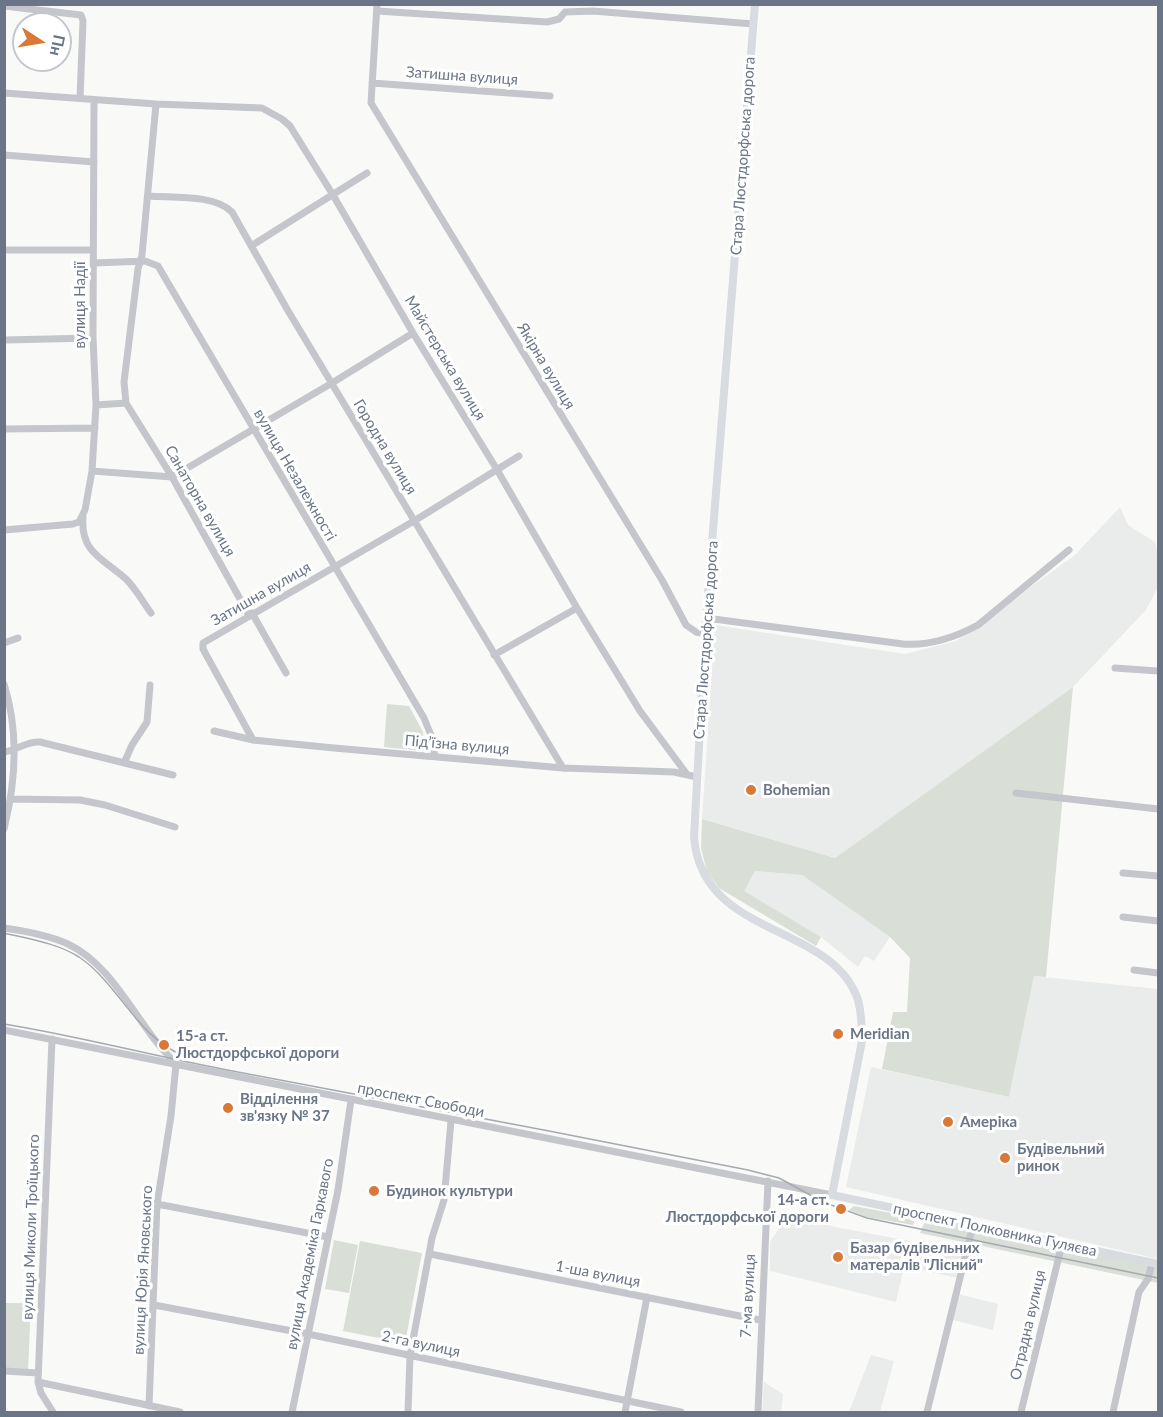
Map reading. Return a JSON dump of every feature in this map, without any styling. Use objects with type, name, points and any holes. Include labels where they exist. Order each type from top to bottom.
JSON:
[{"type":"main road","name":"Стара Люстдорфська дорога","points":[[755,4],[706,618],[695,847],[699,866],[711,888],[727,903],[828,962],[847,979],[858,1000],[862,1041],[832,1195]]},
{"type":"main road","name":"проспект Полковника Гуляєва","points":[[832,1195],[1155,1264]]},
{"type":"street","points":[[4,6],[81,15],[83,21],[80,98]]},
{"type":"street","points":[[372,83],[377,8],[547,22],[559,19],[565,12],[593,11],[753,24]]},
{"type":"street","name":"Затишна вулиця","points":[[372,83],[550,96]]},
{"type":"street","name":"Якірна вулиця","points":[[372,83],[371,103],[662,580],[686,625],[696,632],[705,634]]},
{"type":"street","name":"Майстерська вулиця","points":[[4,93],[156,104],[262,108],[282,119],[298,137],[640,711],[686,773]]},
{"type":"street","name":"вулиця Надії","points":[[84,513],[92,471],[96,405],[93,338],[94,100]]},
{"type":"street","points":[[96,405],[126,403],[124,382],[141,261],[156,104]]},
{"type":"street","points":[[4,155],[94,162]]},
{"type":"street","points":[[251,246],[367,173]]},
{"type":"street","name":"Городна вулиця","points":[[148,196],[219,202],[232,212],[494,656],[563,768]]},
{"type":"street","points":[[4,250],[93,250]]},
{"type":"street","points":[[94,262],[141,261]]},
{"type":"street","name":"вулиця Незалежності","points":[[141,261],[153,263],[161,270],[252,429],[424,718],[431,735],[435,756]]},
{"type":"street","points":[[92,471],[172,477],[414,333]]},
{"type":"street","points":[[4,340],[93,338]]},
{"type":"street","name":"Санаторна вулиця","points":[[126,403],[172,477],[286,673]]},
{"type":"street","points":[[4,429],[95,428]]},
{"type":"street","name":"Затишна вулиця","points":[[254,740],[203,645],[250,614],[414,521],[496,468],[519,456]]},
{"type":"street","points":[[4,530],[73,524],[79,522],[84,513]]},
{"type":"street","points":[[84,513],[83,532],[92,551],[133,586],[151,614]]},
{"type":"street","points":[[706,618],[903,644],[932,643],[978,625],[1069,550]]},
{"type":"street","points":[[494,656],[577,608]]},
{"type":"street","points":[[4,643],[18,638]]},
{"type":"street","points":[[1115,668],[1158,671]]},
{"type":"street","points":[[4,684],[15,749],[11,799],[5,826]]},
{"type":"street","points":[[124,763],[132,745],[147,722],[150,685]]},
{"type":"street","name":"Підʼїзна вулиця","points":[[214,731],[254,740],[563,768],[686,773],[698,777]]},
{"type":"street","points":[[4,752],[26,743],[40,742],[173,775]]},
{"type":"street","points":[[1016,793],[1158,809]]},
{"type":"street","points":[[11,799],[80,800],[105,805],[175,827]]},
{"type":"street","points":[[1123,873],[1158,876]]},
{"type":"street","points":[[1123,917],[1158,921]]},
{"type":"street","points":[[4,928],[51,937],[70,945],[85,955],[114,982],[152,1036],[176,1064]]},
{"type":"street","points":[[1134,970],[1158,973]]},
{"type":"street","name":"проспект Свободи","points":[[4,1030],[832,1195]]},
{"type":"street","name":"вулиця Миколи Троїцького","points":[[52,1039],[38,1382],[41,1393],[53,1413]]},
{"type":"street","name":"вулиця Юрія Яновського","points":[[149,1406],[157,1204],[171,1116],[176,1064]]},
{"type":"street","name":"вулиця Академіка Гаркавого","points":[[292,1413],[338,1190],[351,1100]]},
{"type":"street","points":[[408,1413],[410,1356],[435,1227],[444,1200],[451,1120]]},
{"type":"street","name":"7-ма вулиця","points":[[758,1413],[760,1320],[768,1181]]},
{"type":"street","points":[[157,1204],[328,1237]]},
{"type":"street","points":[[927,1413],[973,1225]]},
{"type":"street","name":"Отрадна вулиця","points":[[1021,1413],[1062,1244]]},
{"type":"street","name":"1-ша вулиця","points":[[430,1254],[760,1320]]},
{"type":"street","points":[[1113,1413],[1139,1292],[1155,1264]]},
{"type":"street","points":[[625,1413],[647,1297]]},
{"type":"street","name":"2-га вулиця","points":[[154,1305],[308,1334],[681,1413]]},
{"type":"street","points":[[4,1371],[38,1373]]},
{"type":"street","points":[[38,1382],[180,1413]]},
{"type":"shaded area","points":[[1120,507],[1128,525],[1155,542],[1158,553],[1157,589],[1146,610],[1073,687],[835,858],[702,819],[715,625],[905,654],[956,641],[1075,555]]},
{"type":"shaded area","points":[[1073,687],[1046,977],[1034,976],[1009,1097],[882,1069],[893,1012],[907,1012],[910,958],[890,937],[802,875],[755,871],[744,891],[821,937],[816,946],[719,888],[707,872],[701,848],[702,819],[835,858]]},
{"type":"shaded area","points":[[387,704],[409,706],[423,732],[423,751],[384,747]]},
{"type":"shaded area","points":[[755,871],[802,875],[890,937],[874,961],[865,956],[858,967],[821,937],[743,891]]},
{"type":"shaded area","name":"Будівельний ринок","points":[[1034,976],[1158,989],[1158,1259],[846,1187],[871,1067],[1009,1097]]},
{"type":"shaded area","points":[[854,1206],[912,1217],[914,1222],[913,1225],[867,1217],[849,1210]]},
{"type":"shaded area","name":"Базар будівельних матералів \"Лісний\"","points":[[804,1218],[835,1227],[910,1241],[896,1302],[770,1271],[770,1242],[780,1227],[790,1220]]},
{"type":"shaded area","points":[[926,1219],[1158,1266],[1158,1283],[920,1233]]},
{"type":"shaded area","points":[[334,1240],[358,1245],[349,1293],[325,1289]]},
{"type":"shaded area","points":[[360,1241],[422,1253],[405,1343],[343,1331]]},
{"type":"shaded area","points":[[914,1244],[963,1254],[957,1278],[908,1267]]},
{"type":"shaded area","points":[[958,1294],[998,1304],[993,1330],[953,1320]]},
{"type":"shaded area","points":[[4,1303],[31,1303],[28,1372],[5,1370]]},
{"type":"shaded area","points":[[871,1355],[894,1361],[880,1412],[849,1412]]},
{"type":"shaded area","points":[[764,1382],[783,1394],[781,1412],[762,1412]]},
{"type":"tram line","points":[[4,933],[52,945],[79,957],[106,981],[152,1035],[182,1055]]},
{"type":"tram line","points":[[4,1024],[222,1069],[748,1170],[779,1178],[823,1202],[867,1218],[1158,1278]]},
{"type":"place","name":"Bohemian","points":[[751,790]]},
{"type":"place","name":"Meridian","points":[[838,1034]]},
{"type":"place","name":"15-а ст. Люстдорфської дороги","points":[[164,1045]]},
{"type":"place","name":"Відділення зв'язку № 37","points":[[228,1108]]},
{"type":"place","name":"Амеріка","points":[[948,1122]]},
{"type":"place","name":"Будівельний ринок","points":[[1005,1158]]},
{"type":"place","name":"Будинок культури","points":[[374,1191]]},
{"type":"place","name":"14-а ст. Люстдорфської дороги","points":[[841,1209]]},
{"type":"place","name":"Базар будівельних матералів \"Лісний\"","points":[[838,1257]]}]
